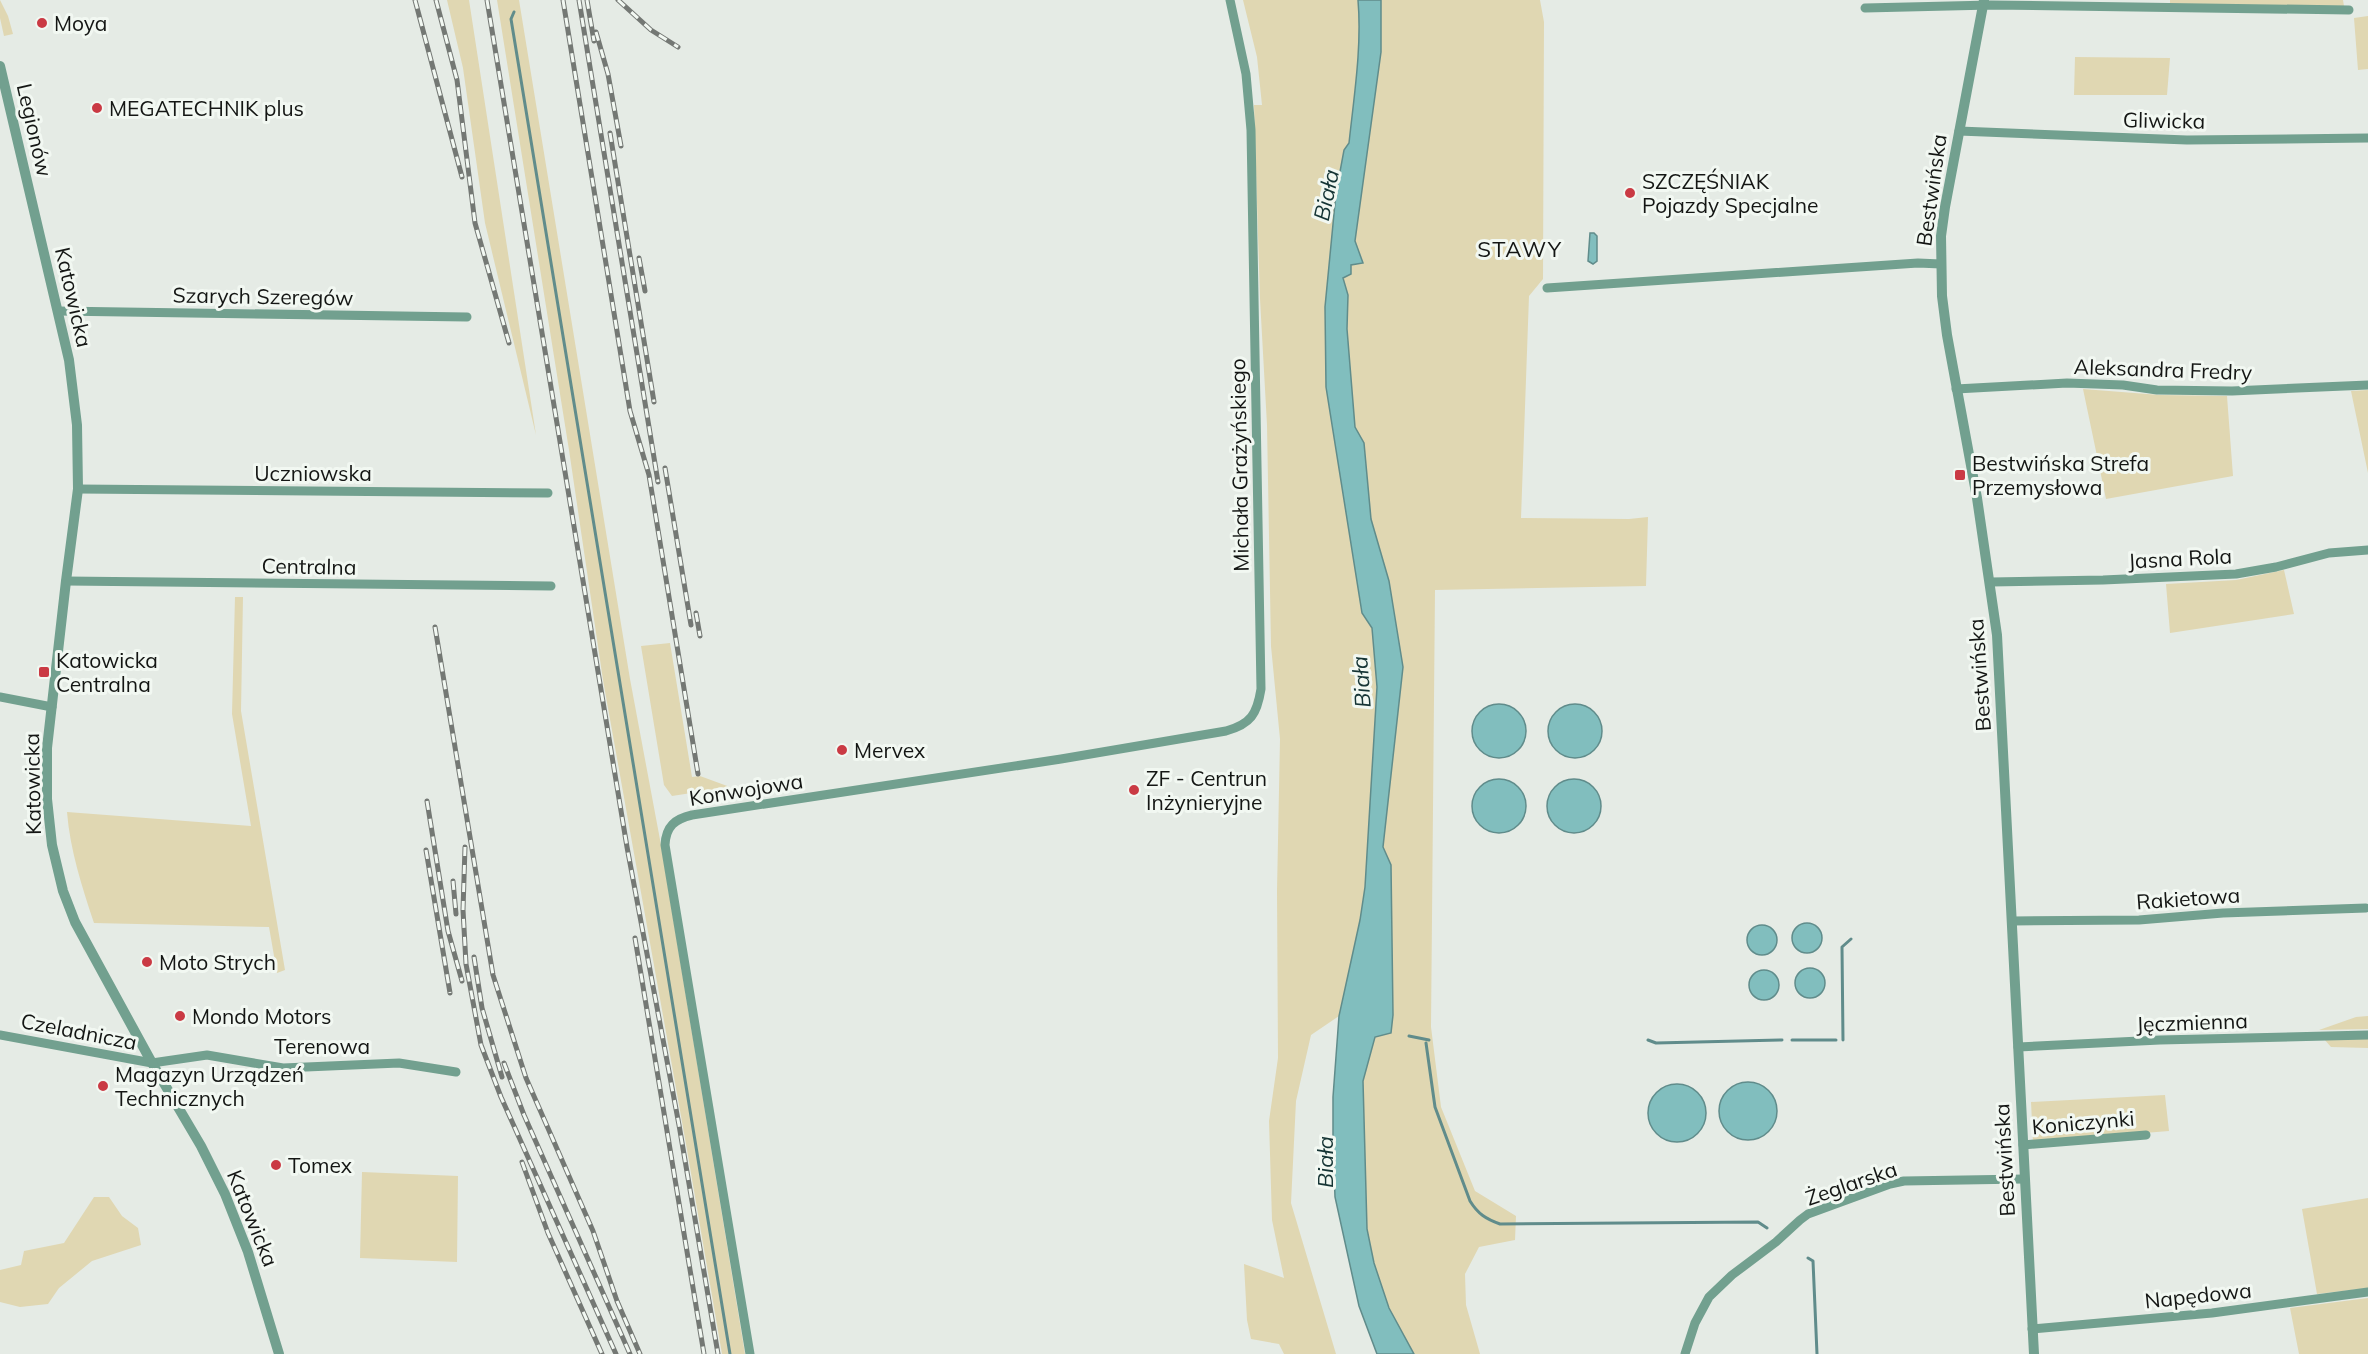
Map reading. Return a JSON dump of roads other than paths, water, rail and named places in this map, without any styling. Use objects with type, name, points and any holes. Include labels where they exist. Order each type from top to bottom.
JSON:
[{"type":"street","name":"Michała Grażyńskiego","points":[[1230,0],[1246,74],[1253,207],[1261,689],[1258,706],[1250,719]]},
{"type":"street","points":[[1865,8],[1983,3],[2349,10]]},
{"type":"street","name":"Bestwińska","points":[[1983,3],[1945,207],[1941,264],[1942,296],[1956,389],[1968,444],[1991,582],[1997,635],[2034,1354]]},
{"type":"street","name":"Legionów","points":[[0,66],[32,204]]},
{"type":"street","name":"Gliwicka","points":[[1959,131],[2187,140],[2368,138]]},
{"type":"street","name":"Katowicka","points":[[32,204],[69,360],[77,425],[78,489],[48,748],[47,799],[52,845],[63,891],[75,922],[152,1063],[201,1146],[225,1194],[248,1252],[279,1354]]},
{"type":"street","points":[[1547,288],[1918,263],[1941,264]]},
{"type":"street","name":"Szarych Szeregów","points":[[58,311],[467,316]]},
{"type":"street","name":"Aleksandra Fredry","points":[[1956,389],[2067,383],[2157,390],[2232,391],[2368,385]]},
{"type":"street","name":"Uczniowska","points":[[78,489],[548,493]]},
{"type":"street","name":"Jasna Rola","points":[[1991,582],[2236,574],[2276,567],[2330,553],[2368,550]]},
{"type":"street","name":"Centralna","points":[[66,581],[551,586]]},
{"type":"street","points":[[0,697],[52,707]]},
{"type":"street","name":"Konwojowa","points":[[750,1354],[665,845],[666,834],[672,824],[692,815],[1061,759],[1226,731],[1242,727],[1250,719]]},
{"type":"street","name":"Rakietowa","points":[[2012,921],[2139,920],[2223,913],[2366,908]]},
{"type":"street","name":"Czeladnicza","points":[[0,1035],[152,1063]]},
{"type":"street","name":"Jęczmienna","points":[[2018,1047],[2160,1040],[2368,1035]]},
{"type":"street","name":"Terenowa","points":[[152,1063],[207,1055],[283,1068],[399,1063],[456,1072]]},
{"type":"street","name":"Koniczynki","points":[[2023,1145],[2146,1135]]},
{"type":"street","name":"Żeglarska","points":[[1685,1354],[1695,1323],[1709,1298],[1732,1275],[1776,1242],[1808,1214],[1904,1181],[2024,1179]]},
{"type":"street","name":"Napędowa","points":[[2032,1329],[2212,1313],[2368,1292]]},
{"type":"water","points":[[1358,0],[1381,0],[1381,52],[1355,241],[1363,263],[1351,265],[1351,274],[1343,278],[1348,295],[1347,329],[1355,427],[1364,443],[1371,519],[1389,581],[1403,667],[1383,847],[1391,865],[1393,1015],[1391,1033],[1375,1037],[1363,1081],[1367,1229],[1374,1263],[1389,1308],[1414,1354],[1377,1354],[1359,1306],[1335,1197],[1333,1097],[1339,1016],[1365,887],[1377,687],[1372,628],[1362,613],[1326,387],[1325,307],[1336,193],[1344,150],[1349,143],[1355,89],[1359,36]]},
{"type":"water","points":[[1590,233],[1597,236],[1597,261],[1593,264],[1588,261]]},
{"type":"water","points":[[1499,704],[1509,706],[1518,712],[1524,721],[1526,731],[1524,741],[1518,750],[1509,756],[1499,758],[1489,756],[1480,750],[1474,741],[1472,731],[1474,721],[1480,712],[1489,706]]},
{"type":"water","points":[[1575,704],[1585,706],[1594,712],[1600,721],[1602,731],[1600,741],[1594,750],[1585,756],[1575,758],[1565,756],[1556,750],[1550,741],[1548,731],[1550,721],[1556,712],[1565,706]]},
{"type":"water","points":[[1499,779],[1509,781],[1518,787],[1524,796],[1526,806],[1524,816],[1518,825],[1509,831],[1499,833],[1489,831],[1480,825],[1474,816],[1472,806],[1474,796],[1480,787],[1489,781]]},
{"type":"water","points":[[1574,779],[1584,781],[1593,787],[1599,796],[1601,806],[1599,816],[1593,825],[1584,831],[1574,833],[1564,831],[1555,825],[1549,816],[1547,806],[1549,796],[1555,787],[1564,781]]},
{"type":"water","points":[[1807,923],[1818,927],[1822,938],[1818,949],[1807,953],[1796,949],[1792,938],[1796,927]]},
{"type":"water","points":[[1762,925],[1773,929],[1777,940],[1773,951],[1762,955],[1751,951],[1747,940],[1751,929]]},
{"type":"water","points":[[1810,968],[1821,972],[1825,983],[1821,994],[1810,998],[1799,994],[1795,983],[1799,972]]},
{"type":"water","points":[[1764,970],[1775,974],[1779,985],[1775,996],[1764,1000],[1753,996],[1749,985],[1753,974]]},
{"type":"water","points":[[1748,1082],[1759,1084],[1769,1090],[1775,1100],[1777,1111],[1775,1122],[1769,1132],[1759,1138],[1748,1140],[1737,1138],[1727,1132],[1721,1122],[1719,1111],[1721,1100],[1727,1090],[1737,1084]]},
{"type":"water","points":[[1671,1084],[1683,1084],[1698,1092],[1706,1107],[1706,1119],[1698,1134],[1683,1142],[1671,1142],[1656,1134],[1648,1119],[1648,1107],[1656,1092]]},
{"type":"waterway","points":[[514,12],[511,19],[730,1354]]},
{"type":"waterway","points":[[1843,1040],[1842,947],[1851,939]]},
{"type":"waterway","points":[[1409,1036],[1429,1040]]},
{"type":"waterway","points":[[1648,1040],[1656,1043],[1782,1040]]},
{"type":"waterway","points":[[1792,1040],[1836,1040]]},
{"type":"waterway","points":[[1426,1043],[1435,1107],[1470,1201],[1486,1218],[1500,1224],[1758,1222],[1767,1228]]},
{"type":"waterway","points":[[1808,1258],[1813,1261],[1817,1354]]},
{"type":"railway","points":[[415,0],[462,177]]},
{"type":"railway","points":[[436,0],[457,80],[475,223],[509,343]]},
{"type":"railway","points":[[487,0],[627,847],[679,1125],[718,1354]]},
{"type":"railway","points":[[563,0],[630,411],[649,475],[698,774]]},
{"type":"railway","points":[[579,0],[658,482]]},
{"type":"railway","points":[[587,0],[594,41]]},
{"type":"railway","points":[[618,0],[651,30],[678,47]]},
{"type":"railway","points":[[596,32],[608,74],[621,146]]},
{"type":"railway","points":[[610,133],[654,402]]},
{"type":"railway","points":[[639,258],[645,291]]},
{"type":"railway","points":[[665,468],[691,625]]},
{"type":"railway","points":[[696,613],[700,636]]},
{"type":"railway","points":[[435,627],[493,975],[526,1078],[593,1231],[617,1301],[640,1354]]},
{"type":"railway","points":[[427,801],[448,931],[462,981]]},
{"type":"railway","points":[[465,847],[463,910],[466,964],[481,1045],[501,1097],[616,1354]]},
{"type":"railway","points":[[426,850],[450,993]]},
{"type":"railway","points":[[453,881],[456,914]]},
{"type":"railway","points":[[635,938],[704,1354]]},
{"type":"railway","points":[[474,957],[482,1008],[502,1077]]},
{"type":"railway","points":[[504,1063],[524,1115],[630,1354]]},
{"type":"railway","points":[[522,1162],[548,1233],[602,1354]]},
{"type":"place","name":"Moya","points":[[42,23]]},
{"type":"place","name":"MEGATECHNIK plus","points":[[97,108]]},
{"type":"place","name":"SZCZĘŚNIAK Pojazdy Specjalne","points":[[1630,193]]},
{"type":"place","name":"Bestwińska Strefa Przemysłowa","points":[[1960,475]]},
{"type":"place","name":"Katowicka Centralna","points":[[44,672]]},
{"type":"place","name":"Mervex","points":[[842,750]]},
{"type":"place","name":"ZF - Centrun Inżynieryjne","points":[[1134,790]]},
{"type":"place","name":"Moto Strych","points":[[147,962]]},
{"type":"place","name":"Mondo Motors","points":[[180,1016]]},
{"type":"place","name":"Magazyn Urządzeń Technicznych","points":[[103,1086]]},
{"type":"place","name":"Tomex","points":[[276,1165]]},
{"type":"district","name":"STAWY","points":[[1520,249]]},
{"type":"water label","name":"Biała","points":[[1326,195]]},
{"type":"water label","name":"Biała","points":[[1361,682]]},
{"type":"water label","name":"Biała","points":[[1325,1162]]}]
